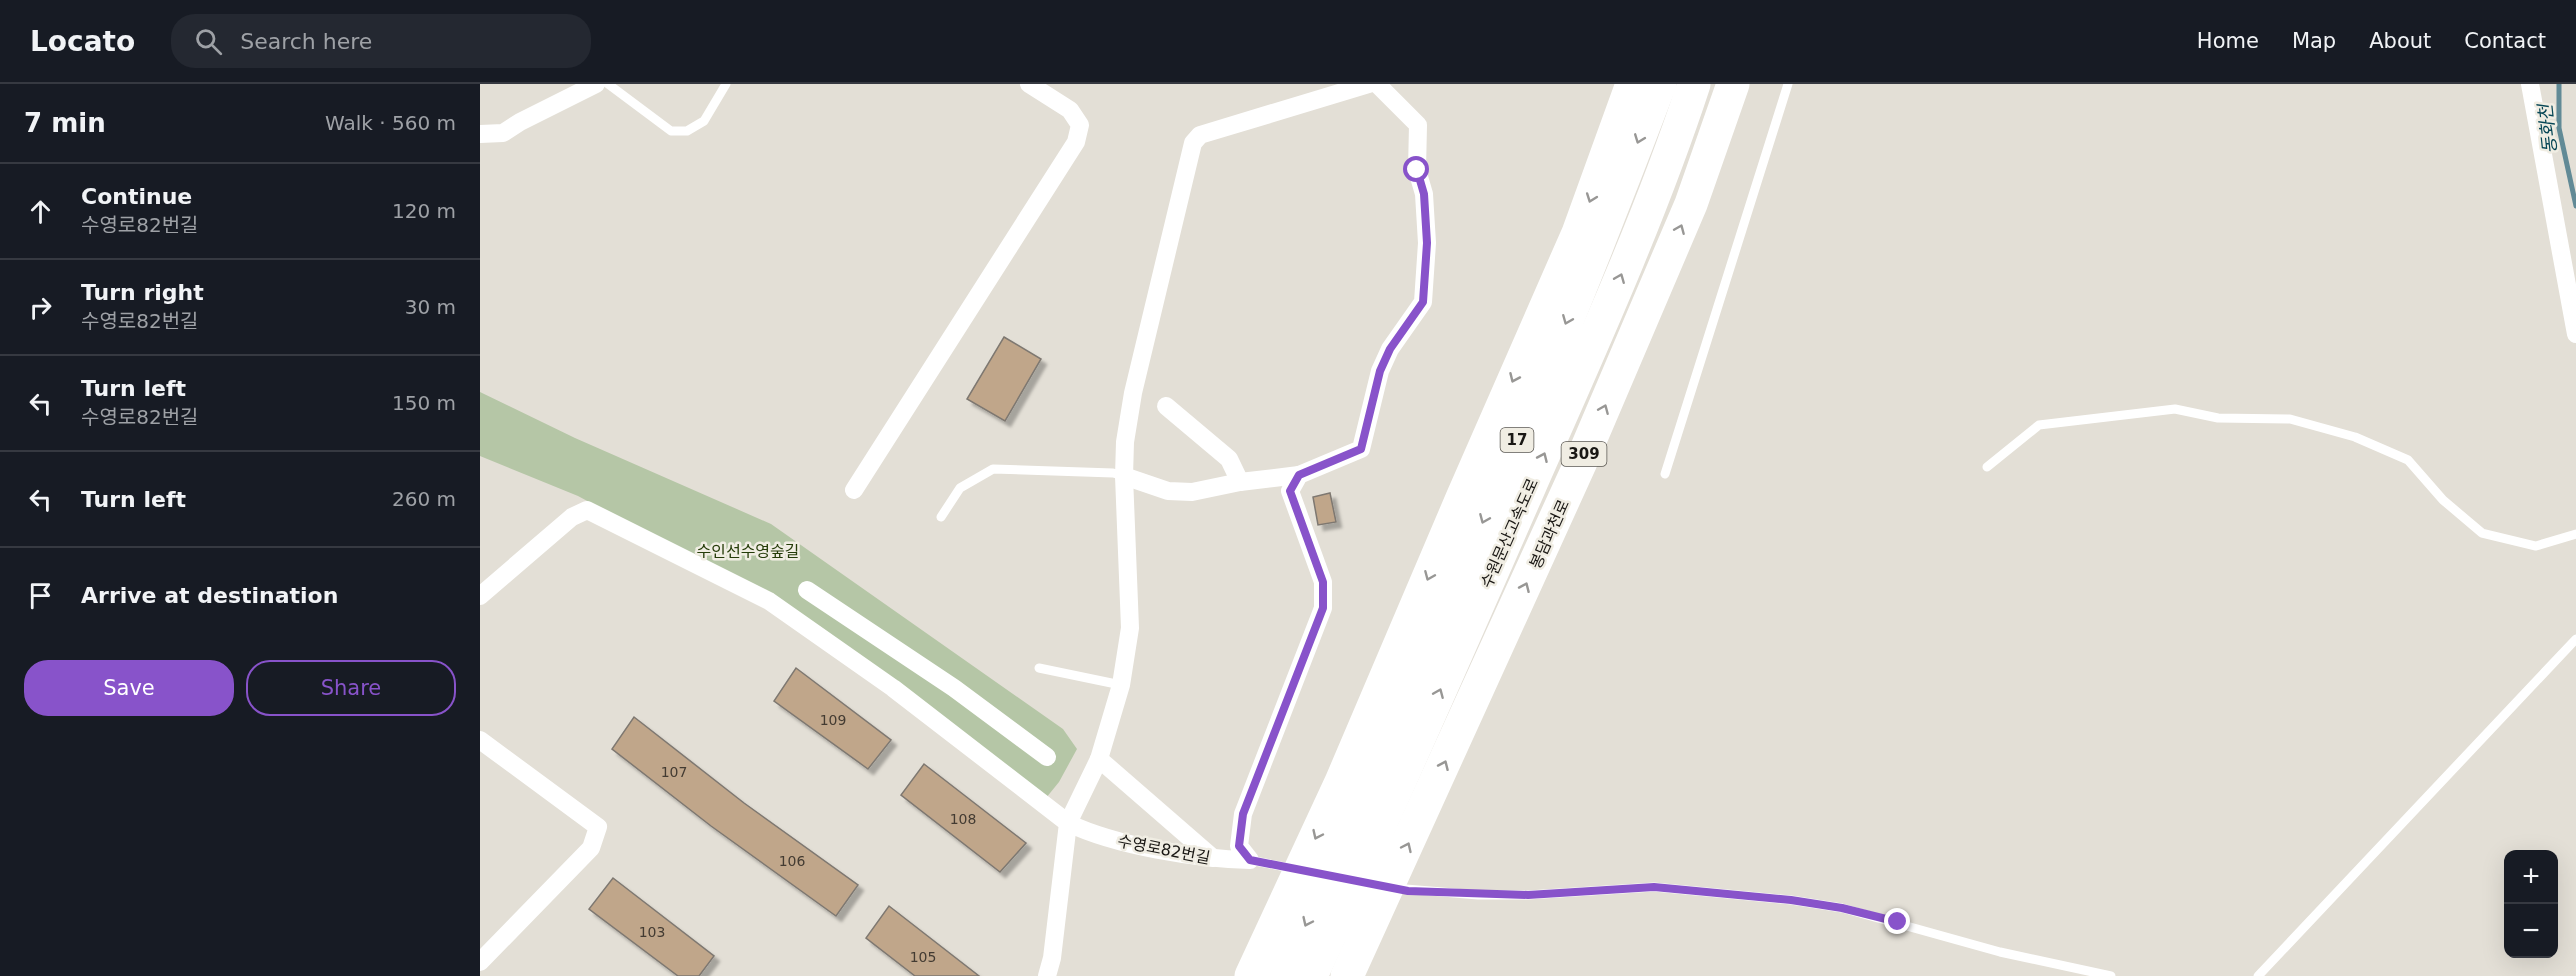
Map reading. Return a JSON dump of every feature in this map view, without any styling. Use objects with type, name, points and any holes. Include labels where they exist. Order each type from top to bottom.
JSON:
[{"type":"highway","name":"봉담과천로","points":[[1347,976],[1380,800],[1462,498],[1578,233],[1632,84]]},
{"type":"highway","name":"수원문산고속도로","points":[[1311,976],[1660,84]]},
{"type":"highway","name":"수원문산고속도로","points":[[1282,976],[1380,800],[1610,302],[1680,127],[1694,84]]},
{"type":"highway","name":"봉담과천로","points":[[1251,976],[1380,800],[1617,377],[1691,204],[1733,84]]},
{"type":"street","points":[[480,134],[503,133],[520,122],[596,84]]},
{"type":"street","points":[[854,490],[1076,142],[1080,125],[1070,110],[1029,84]]},
{"type":"street","points":[[1047,976],[1052,958],[1068,823],[1099,759],[1121,685],[1130,628],[1124,476],[1125,442],[1133,393],[1194,140],[1200,135],[1318,92],[1369,84]]},
{"type":"street","points":[[1124,476],[1168,491],[1192,492],[1240,482],[1299,475],[1361,449],[1380,371],[1390,349],[1423,302],[1427,243],[1424,194],[1417,170],[1418,125],[1377,84]]},
{"type":"street","points":[[2530,84],[2576,334]]},
{"type":"street","points":[[1166,406],[1229,459],[1240,482]]},
{"type":"street","points":[[1250,860],[1239,846],[1243,814],[1323,608],[1323,582],[1290,491],[1299,475]]},
{"type":"street","name":"수영로82번길","points":[[480,596],[572,517],[587,510],[769,602],[893,688],[1068,823],[1093,835],[1215,860],[1250,860]]},
{"type":"street","points":[[807,590],[954,688],[1047,757]]},
{"type":"street","points":[[480,740],[598,827],[591,848],[480,962]]},
{"type":"street","points":[[1099,759],[1215,860]]},
{"type":"lane","points":[[608,84],[672,131],[687,131],[704,121],[726,84]]},
{"type":"lane","points":[[1665,474],[1788,84]]},
{"type":"lane","points":[[1988,467],[2038,425],[2175,409],[2218,418],[2290,419],[2355,437],[2408,460],[2443,500],[2482,533],[2536,546],[2576,534]]},
{"type":"lane","points":[[941,517],[960,488],[993,469],[1113,473],[1124,476]]},
{"type":"lane","points":[[2258,976],[2576,639]]},
{"type":"lane","points":[[1039,668],[1121,685]]},
{"type":"lane","points":[[1250,860],[1307,871]]},
{"type":"lane","points":[[1318,873],[1363,882]]},
{"type":"lane","points":[[1374,884],[1408,891],[1478,895],[1528,895],[1654,887],[1791,900],[1842,908],[2000,952],[2111,976]]},
{"type":"green space","name":"수인선수영숲길","points":[[480,392],[575,438],[771,524],[1063,729],[1077,749],[1059,782],[1046,798],[821,627],[578,496],[480,456]]},
{"type":"building","points":[[1004,337],[1041,359],[1005,421],[967,399]]},
{"type":"building","points":[[1330,493],[1336,522],[1318,525],[1313,497]]},
{"type":"building","points":[[796,668],[891,740],[868,769],[774,701]]},
{"type":"building","points":[[634,717],[744,803],[858,885],[836,916],[711,826],[612,749]]},
{"type":"building","points":[[924,764],[1026,843],[1000,872],[901,795]]},
{"type":"building","points":[[613,878],[714,956],[699,976],[678,976],[589,909]]},
{"type":"building","points":[[889,906],[979,976],[915,976],[866,938]]},
{"type":"waterway","name":"동화천","points":[[2559,84],[2559,128],[2576,206]]},
{"type":"route","points":[[1417,170],[1424,194],[1427,243],[1423,302],[1390,349],[1380,371],[1361,449],[1299,475],[1290,491],[1323,582],[1323,608],[1243,814],[1239,846],[1250,860],[1408,891],[1528,895],[1654,887],[1791,900],[1842,908],[1898,922]]}]
